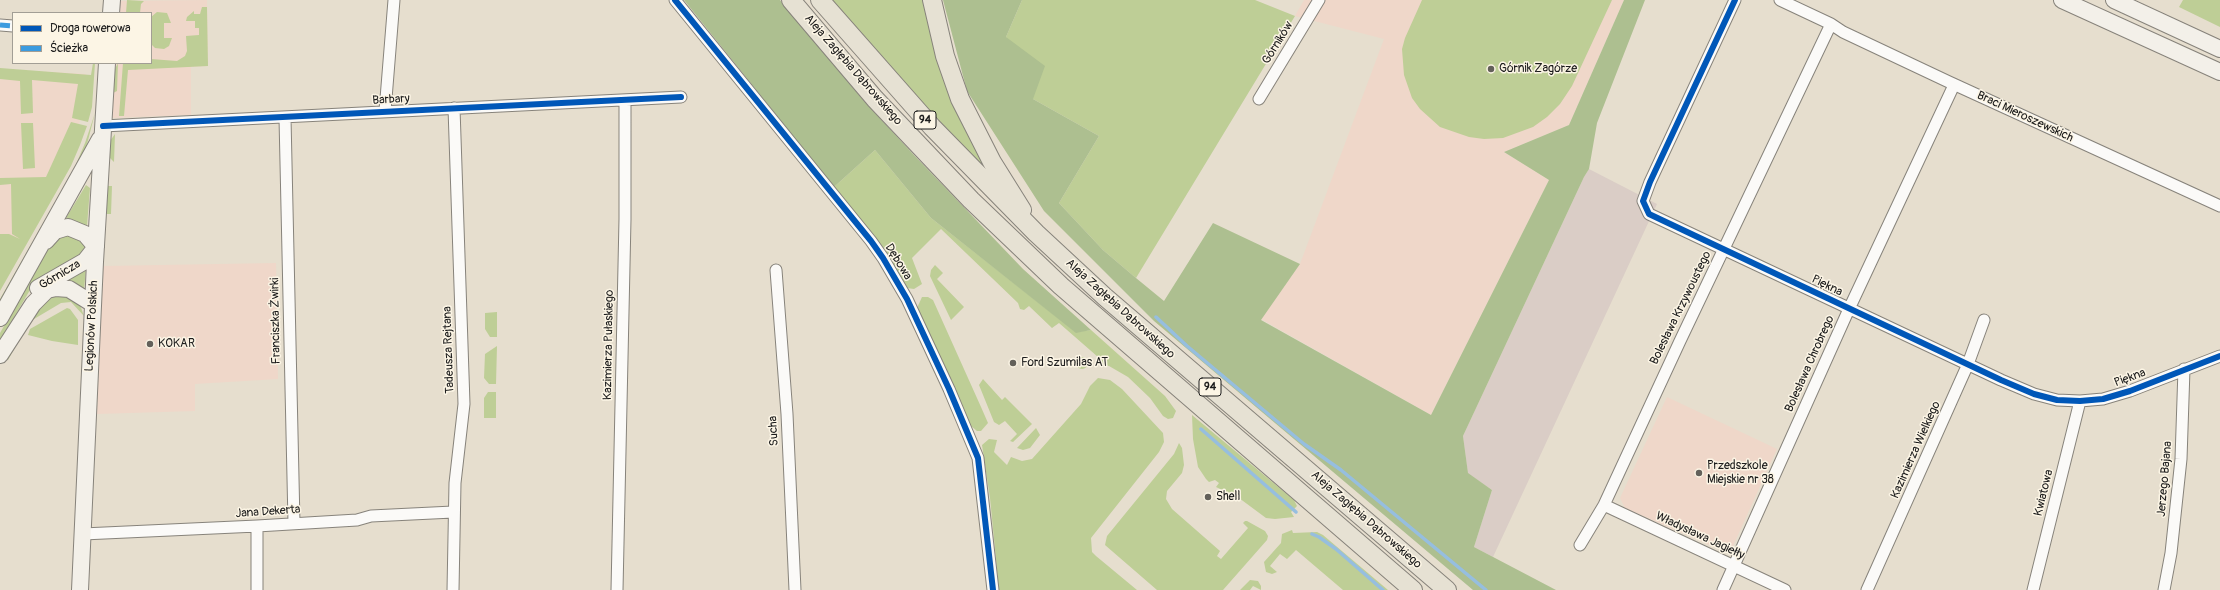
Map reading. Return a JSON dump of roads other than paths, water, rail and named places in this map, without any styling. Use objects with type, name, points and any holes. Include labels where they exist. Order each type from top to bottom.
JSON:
[{"type":"main road","name":"Aleja Zagłębia Dąbrowskiego","points":[[791,0],[875,99],[971,200],[1061,286],[1413,590]]},
{"type":"main road","name":"Aleja Zagłębia Dąbrowskiego","points":[[820,0],[932,127],[1036,233],[1105,297],[1447,590]]},
{"type":"main road","points":[[932,0],[945,56],[960,99],[992,162],[1036,233]]},
{"type":"street","points":[[111,12],[112,0]]},
{"type":"street","points":[[385,112],[394,0]]},
{"type":"street","name":"Dębowa","points":[[675,0],[871,241],[883,258],[907,299],[950,389],[978,458],[994,590]]},
{"type":"street","name":"Górników","points":[[1259,99],[1319,0]]},
{"type":"street","name":"Piękna","points":[[1735,0],[1643,201],[1649,214],[1968,364],[2034,394],[2057,400],[2080,401],[2103,399],[2130,391],[2220,356]]},
{"type":"street","points":[[1780,0],[1831,24]]},
{"type":"street","points":[[2062,0],[2220,72]]},
{"type":"street","points":[[2114,0],[2220,49]]},
{"type":"street","name":"Bolesława Krzywoustego","points":[[1580,545],[1604,505],[1831,24]]},
{"type":"street","name":"Braci Mieroszewskich","points":[[1831,24],[1843,32],[1954,85],[2220,206]]},
{"type":"street","points":[[0,25],[12,26]]},
{"type":"street","name":"Legionów Polskich","points":[[80,590],[93,304],[107,64]]},
{"type":"street","name":"Bolesława Chrobrego","points":[[1723,590],[1849,309],[1954,85]]},
{"type":"street","name":"Barbary","points":[[102,131],[385,112],[680,97]]},
{"type":"street","name":"Kazimierza Pułaskiego","points":[[617,590],[625,219],[625,100]]},
{"type":"street","name":"Tadeusza Rejtana","points":[[453,590],[453,512],[464,404],[454,108]]},
{"type":"street","name":"Franciszka Żwirki","points":[[285,118],[294,523]]},
{"type":"street","name":"Górnicza","points":[[0,318],[102,131]]},
{"type":"street","name":"Górnicza","points":[[0,355],[34,292],[42,285],[85,261],[96,247],[85,234],[68,227],[55,231],[36,254]]},
{"type":"street","name":"Sucha","points":[[776,270],[787,414],[795,590]]},
{"type":"street","name":"Górnicza","points":[[13,332],[39,296],[52,288],[72,290],[93,304]]},
{"type":"street","name":"Kazimierza Wielkiego","points":[[1868,590],[1968,364],[1984,320]]},
{"type":"street","name":"Jerzego Bajana","points":[[2164,590],[2171,553],[2181,459],[2184,369]]},
{"type":"street","name":"Kwiatowa","points":[[2033,590],[2080,401]]},
{"type":"street","name":"Władysława Jagiełły","points":[[1604,505],[1785,590]]},
{"type":"street","name":"Jana Dekerta","points":[[83,534],[257,526],[357,520],[371,516],[453,512]]},
{"type":"street","points":[[257,526],[257,590]]},
{"type":"waterway","points":[[1156,317],[1187,346],[1304,444],[1341,470],[1486,590]]},
{"type":"waterway","points":[[1201,429],[1296,512]]},
{"type":"waterway","points":[[1312,534],[1336,549],[1383,590]]},
{"type":"place","name":"Górnik Zagórze","points":[[1491,69]]},
{"type":"place","name":"KOKAR","points":[[150,344]]},
{"type":"place","name":"Ford Szumilas AT","points":[[1013,363]]},
{"type":"place","name":"Przedszkole Miejskie nr 38","points":[[1699,473]]},
{"type":"place","name":"Shell","points":[[1208,497]]}]
